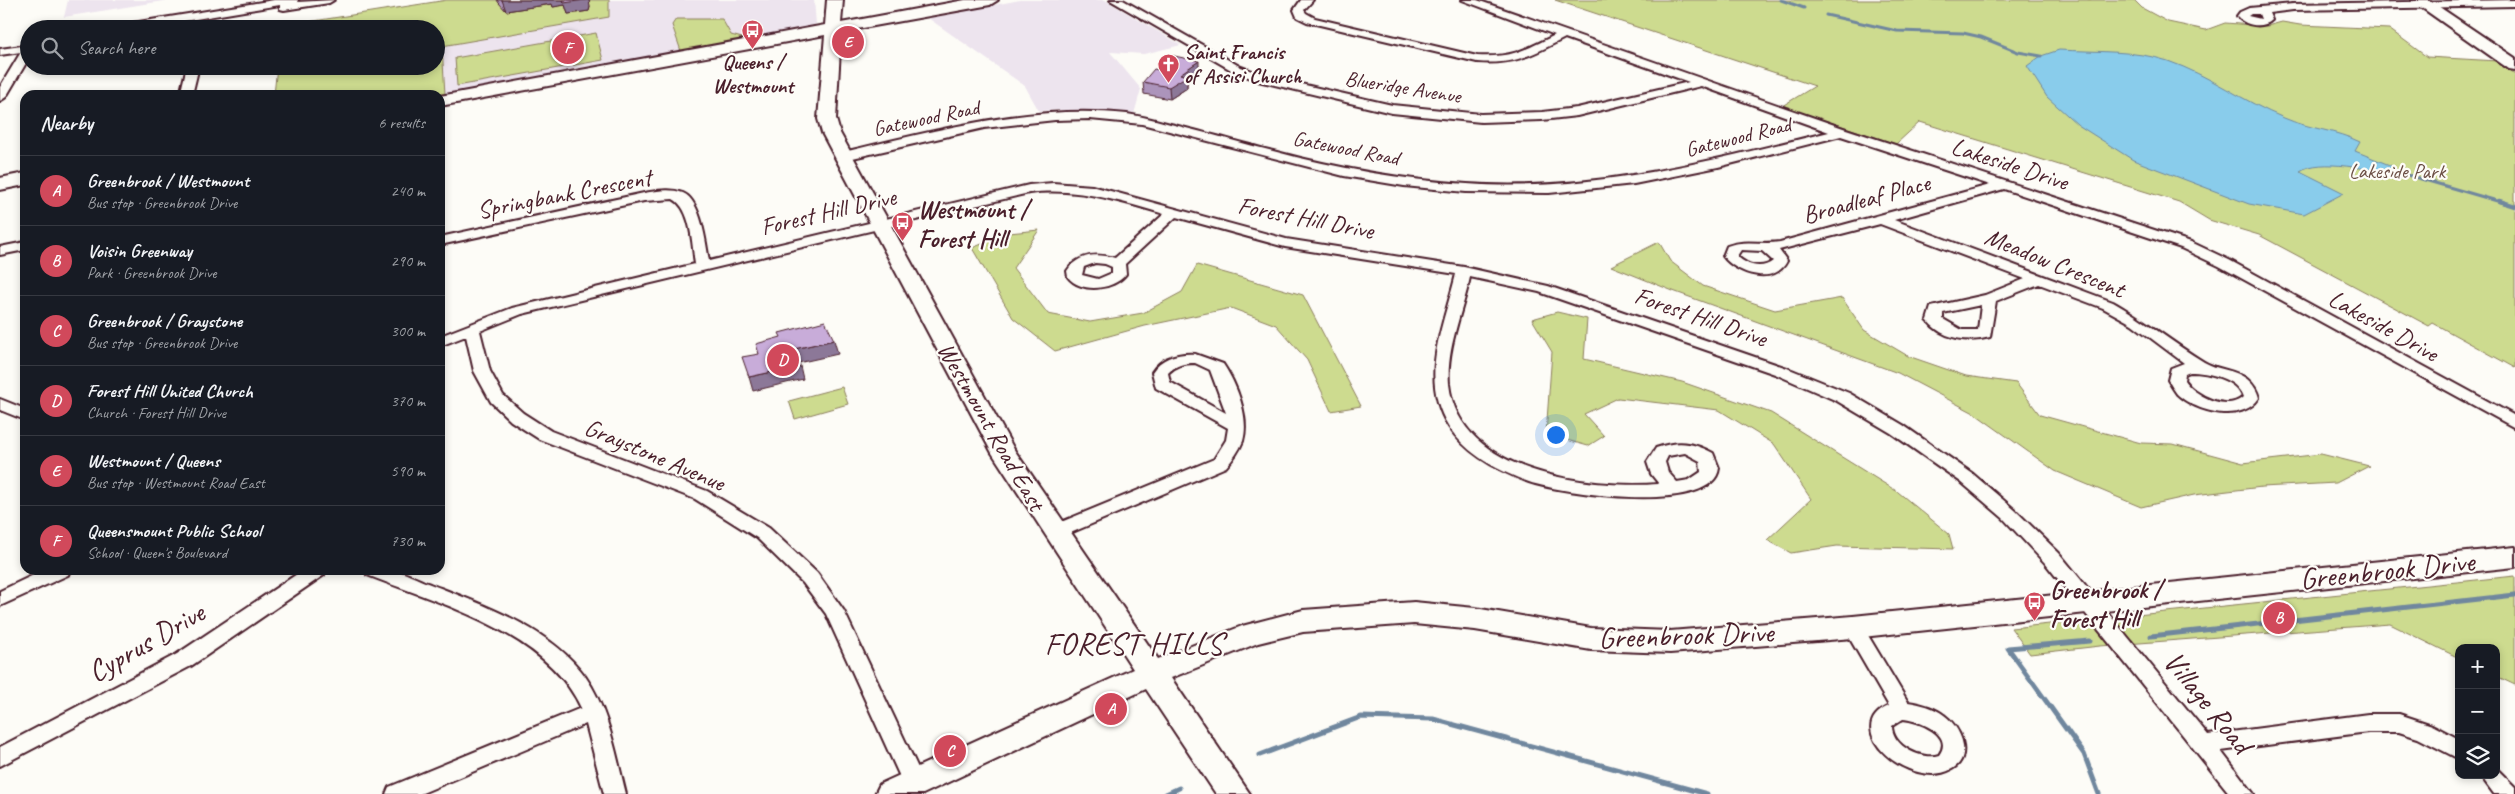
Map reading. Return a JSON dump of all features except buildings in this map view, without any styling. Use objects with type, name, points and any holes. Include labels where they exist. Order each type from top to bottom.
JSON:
[{"type":"street","points":[[197,20],[293,0]]},
{"type":"street","points":[[200,20],[329,0]]},
{"type":"street","name":"Westmount Road East","points":[[835,0],[828,126],[880,226],[1004,453],[1054,532],[1234,794]]},
{"type":"street","points":[[445,101],[990,0]]},
{"type":"street","name":"Blueridge Avenue","points":[[1115,0],[1237,70],[1262,79],[1392,109],[1482,118],[1542,116],[1577,112],[1704,82]]},
{"type":"street","points":[[1308,0],[1300,6],[1299,10],[1301,15],[1311,20],[1477,59],[1509,59],[1521,56],[1564,34]]},
{"type":"street","name":"Lakeside Drive","points":[[1467,0],[1842,132],[2186,244],[2515,423]]},
{"type":"street","points":[[2420,1],[2515,65]]},
{"type":"street","points":[[2263,10],[2286,4],[2324,2],[2420,1],[2515,3]]},
{"type":"street","points":[[0,52],[20,49]]},
{"type":"street","points":[[0,97],[20,63]]},
{"type":"street","points":[[187,90],[191,75]]},
{"type":"street","name":"Gatewood Road","points":[[844,156],[946,132],[1016,120],[1045,116],[1101,116],[1145,121],[1344,172],[1488,188],[1560,189],[1619,183],[1673,173],[1842,132]]},
{"type":"street","points":[[0,184],[20,180]]},
{"type":"street","name":"Broadleaf Place","points":[[1768,249],[1882,220],[2005,185]]},
{"type":"street","name":"Forest Hill Drive","points":[[445,339],[517,311],[1029,189],[1049,186],[1072,186],[1285,244],[1505,279],[1543,289],[1781,371],[1843,397],[1897,429],[1967,478],[2028,533],[2089,602]]},
{"type":"street","name":"Springbank Crescent","points":[[445,240],[665,194],[682,197],[690,207],[703,267]]},
{"type":"street","points":[[1117,264],[1172,214]]},
{"type":"street","name":"Meadow Crescent","points":[[1882,220],[2108,305],[2137,321],[2200,366]]},
{"type":"street","points":[[0,251],[20,247]]},
{"type":"street","points":[[1464,271],[1444,354],[1443,395],[1448,413],[1480,450],[1506,466],[1534,478],[1572,488],[1636,494],[1673,488]]},
{"type":"street","points":[[1989,299],[2038,279]]},
{"type":"street","name":"Graystone Avenue","points":[[472,327],[482,371],[497,398],[517,417],[545,435],[701,495],[763,533],[810,578],[834,610],[902,789]]},
{"type":"street","points":[[1054,532],[1220,463],[1230,453],[1236,439],[1234,406],[1217,367],[1210,362],[1191,358],[1172,361],[1160,372],[1162,384],[1235,425]]},
{"type":"street","points":[[0,404],[20,413]]},
{"type":"street","name":"Greenbrook Drive","points":[[902,789],[1150,674],[1252,634],[1303,621],[1357,616],[1422,614],[1474,619],[1591,639],[1670,642],[1853,627],[2515,557]]},
{"type":"street","points":[[0,599],[50,575]]},
{"type":"street","name":"Cyprus Drive","points":[[0,757],[184,660],[310,575]]},
{"type":"street","points":[[386,575],[509,625],[556,656],[578,682],[592,712],[615,794]]},
{"type":"street","name":"Village Road","points":[[2089,602],[2205,744],[2243,794]]},
{"type":"street","points":[[1853,627],[1902,710]]},
{"type":"street","points":[[397,794],[592,712]]},
{"type":"street","points":[[2205,744],[2368,723],[2399,723],[2425,731],[2455,748]]},
{"type":"street","points":[[2494,779],[2507,794]]},
{"type":"shaded area","points":[[68,0],[169,0],[64,17]]},
{"type":"shaded area","points":[[609,0],[814,0],[816,24],[810,27],[445,94],[445,45],[608,17]]},
{"type":"shaded area","points":[[1020,0],[1105,0],[1181,45],[1144,54],[1110,52],[1141,89],[1134,114],[1067,110],[1039,111],[1025,86],[928,18]]},
{"type":"green space","points":[[447,0],[609,0],[609,17],[445,45],[445,20],[320,20]]},
{"type":"green space","name":"Lakeside Park","points":[[1555,0],[2134,0],[2142,8],[2168,22],[2206,30],[2225,23],[2267,26],[2282,22],[2300,25],[2389,29],[2427,57],[2498,61],[2515,74],[2515,368],[2433,323],[2429,326],[2259,235],[2209,220],[2179,202],[1920,122],[1896,144],[1782,106],[1815,86]]},
{"type":"green space","points":[[676,19],[722,19],[731,35],[746,39],[681,51],[672,25]]},
{"type":"green space","points":[[596,33],[603,60],[457,86],[455,58]]},
{"type":"green space","points":[[276,75],[444,75],[445,90],[275,90]]},
{"type":"green space","points":[[1039,230],[1013,268],[1048,314],[1090,322],[1143,313],[1182,292],[1197,265],[1303,295],[1361,406],[1331,411],[1307,360],[1276,325],[1231,308],[1145,326],[1055,351],[1013,318],[972,248],[1009,233]]},
{"type":"green space","points":[[1659,242],[1670,261],[1703,286],[1775,310],[1842,298],[1864,330],[1908,356],[1966,376],[2016,383],[2040,415],[2141,443],[2173,444],[2243,463],[2321,454],[2369,466],[2336,483],[2262,487],[2194,495],[2141,507],[2055,471],[1974,413],[1898,373],[1673,291],[1611,266]]},
{"type":"green space","points":[[1557,312],[1587,319],[1584,359],[1682,382],[1771,413],[1898,492],[1949,534],[1953,549],[1837,546],[1791,553],[1767,540],[1811,499],[1774,444],[1719,410],[1618,398],[1584,414],[1604,436],[1588,446],[1546,434],[1552,352],[1532,319]]},
{"type":"green space","points":[[842,387],[848,404],[795,419],[789,401]]},
{"type":"green space","points":[[2515,576],[2515,685],[2500,678],[2500,644],[2455,644],[2455,656],[2390,624],[2100,646],[2030,654],[2011,628]]},
{"type":"water","points":[[2059,50],[2128,53],[2168,61],[2198,74],[2269,112],[2303,125],[2342,135],[2360,142],[2355,151],[2392,166],[2397,174],[2347,166],[2320,165],[2309,167],[2300,171],[2344,193],[2304,214],[2249,204],[2133,160],[2078,125],[2047,97],[2027,66],[2041,56]]},
{"type":"waterway","points":[[1781,0],[1804,8]]},
{"type":"waterway","points":[[1826,15],[1897,31],[1963,33],[1981,37],[2018,52],[2041,56]]},
{"type":"waterway","points":[[2397,172],[2504,203]]},
{"type":"waterway","points":[[2499,201],[2515,206]]},
{"type":"waterway","points":[[2151,636],[2515,595]]},
{"type":"waterway","points":[[2090,641],[2008,648],[2084,754],[2099,794]]},
{"type":"waterway","points":[[1260,755],[1361,717],[1433,719],[1707,794]]},
{"type":"waterway","points":[[1166,794],[1179,788]]},
{"type":"place","name":"Westmount / Queens","points":[[848,42]]},
{"type":"place","name":"Queensmount Public School","points":[[568,48]]},
{"type":"place","name":"Queens / Westmount","points":[[753,49]]},
{"type":"place","name":"Saint Francis of Assisi Church","points":[[1168,83]]},
{"type":"place","name":"Westmount / Forest Hill","points":[[902,242]]},
{"type":"place","name":"Forest Hill United Church","points":[[783,360]]},
{"type":"place","name":"Voisin Greenway","points":[[2279,618]]},
{"type":"place","name":"Greenbrook / Forest Hill","points":[[2034,622]]},
{"type":"place","name":"Greenbrook / Westmount","points":[[1111,709]]},
{"type":"place","name":"Greenbrook / Graystone","points":[[950,751]]},
{"type":"district","name":"FOREST HILLS","points":[[1134,643]]}]
